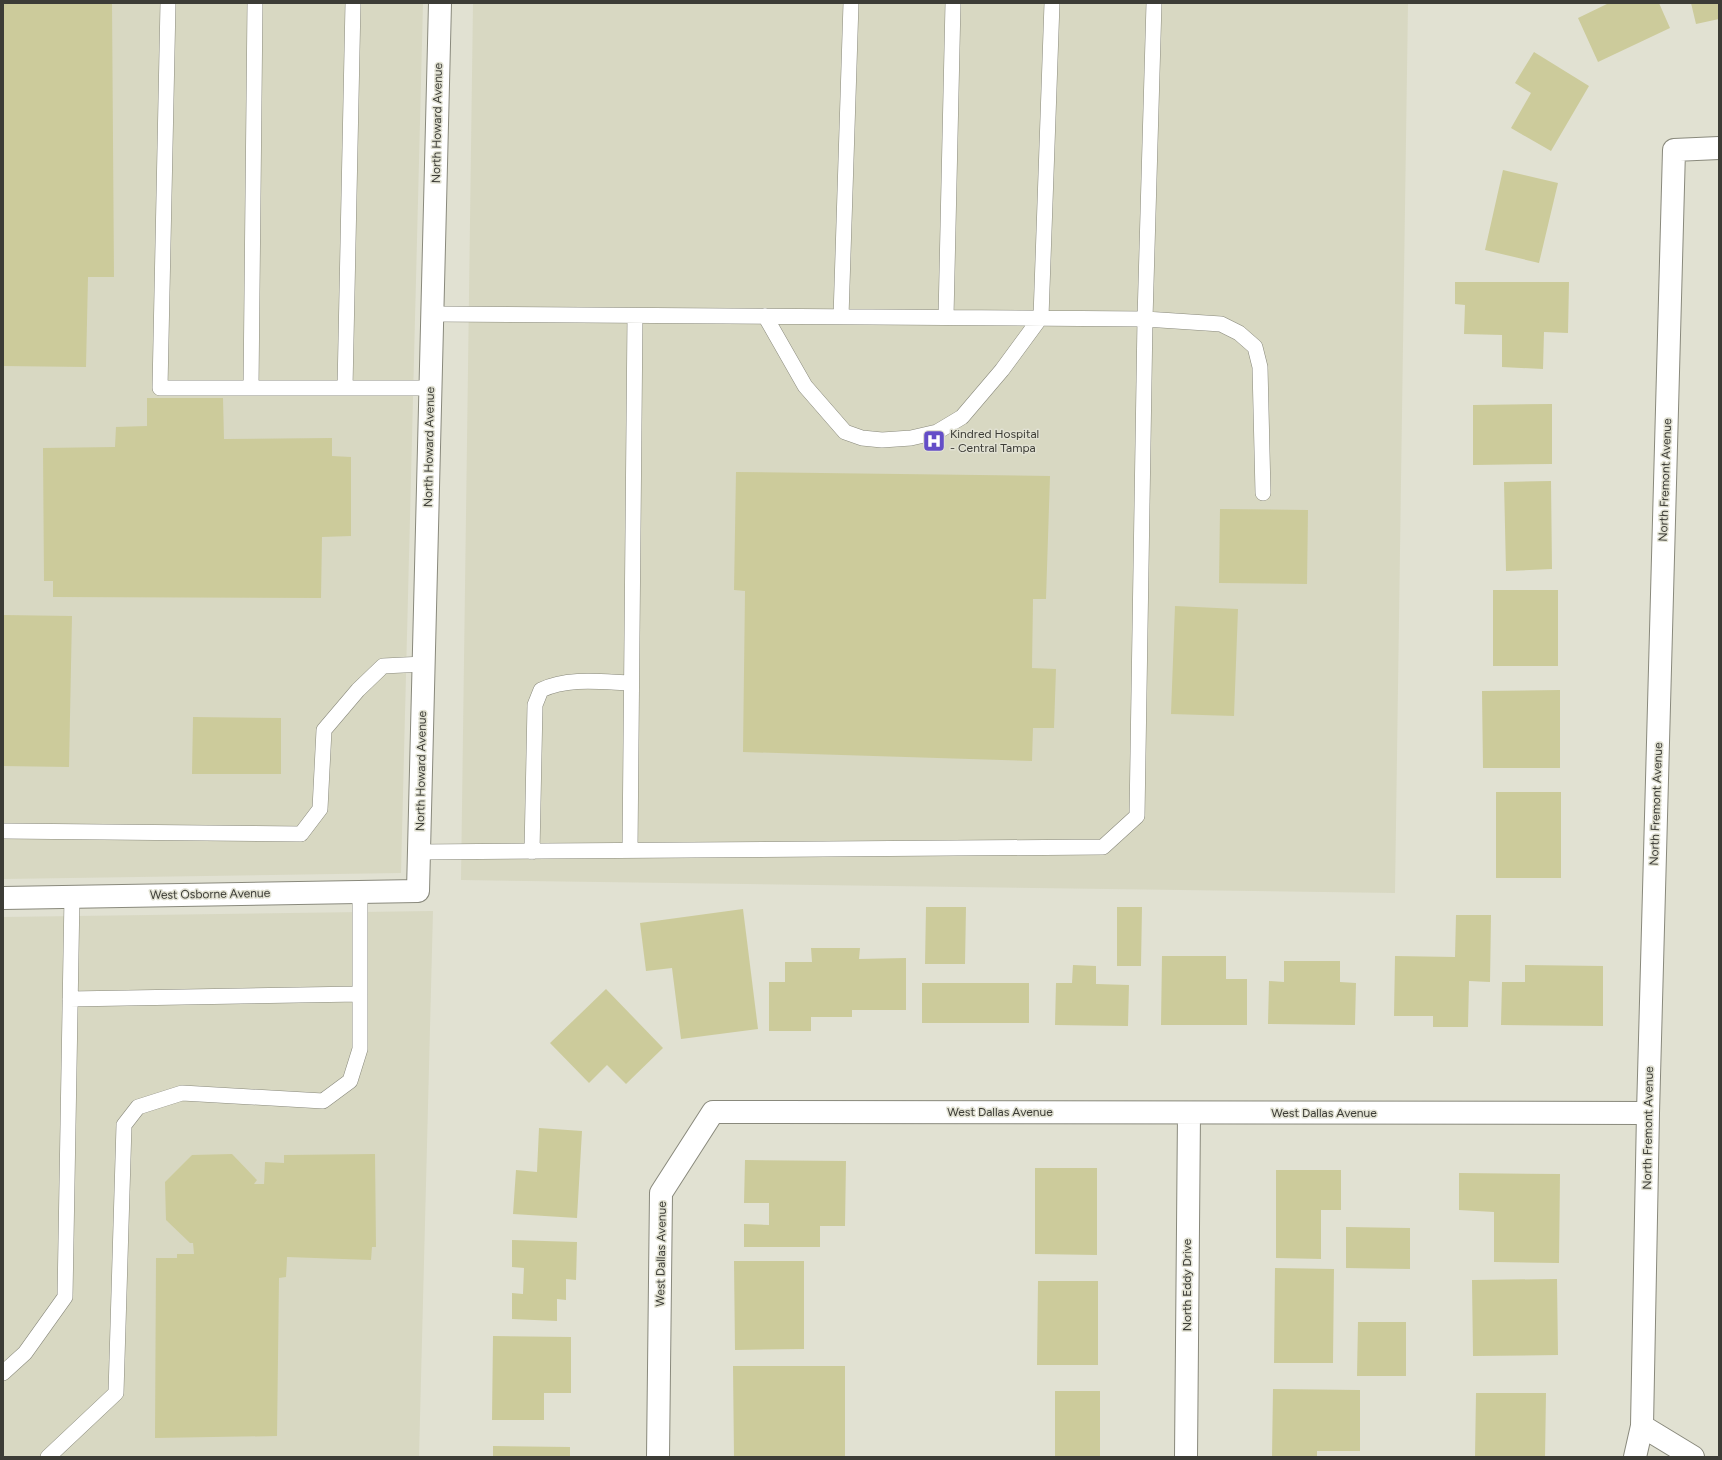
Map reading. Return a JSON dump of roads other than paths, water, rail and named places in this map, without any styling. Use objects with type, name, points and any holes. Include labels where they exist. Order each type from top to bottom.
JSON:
[{"type":"street","name":"North Howard Avenue","points":[[418,892],[440,3]]},
{"type":"street","name":"North Fremont Avenue","points":[[1635,1457],[1642,1426],[1648,1113],[1674,150],[1719,148]]},
{"type":"street","name":"West Osborne Avenue","points":[[3,898],[418,892]]},
{"type":"street","name":"West Dallas Avenue","points":[[658,1457],[661,1193],[713,1112],[1648,1113]]},
{"type":"street","name":"North Eddy Drive","points":[[1186,1457],[1189,1113]]},
{"type":"street","points":[[1642,1426],[1693,1457]]},
{"type":"lane","points":[[168,3],[160,388],[430,388]]},
{"type":"lane","points":[[251,388],[254,3]]},
{"type":"lane","points":[[345,388],[353,3]]},
{"type":"lane","points":[[841,317],[852,3]]},
{"type":"lane","points":[[946,317],[953,3]]},
{"type":"lane","points":[[765,316],[805,386],[845,432],[862,438],[882,440],[911,438],[937,432],[962,417],[1002,370],[1041,317],[1052,3]]},
{"type":"lane","points":[[419,852],[1103,847],[1137,816],[1145,319],[1154,3]]},
{"type":"lane","points":[[432,314],[1041,317],[1145,319],[1221,324],[1239,333],[1255,347],[1260,367],[1263,493]]},
{"type":"lane","points":[[630,850],[635,316]]},
{"type":"lane","points":[[3,831],[301,834],[320,809],[324,730],[358,690],[383,666],[424,664]]},
{"type":"lane","points":[[532,852],[535,705],[541,690],[553,684],[576,681],[632,683]]},
{"type":"lane","points":[[48,1457],[116,1393],[124,1125],[138,1107],[182,1093],[323,1101],[350,1081],[360,1048],[360,892]]},
{"type":"lane","points":[[3,1373],[25,1353],[65,1297],[72,896]]},
{"type":"lane","points":[[70,999],[360,994]]},
{"type":"place","name":"Kindred Hospital - Central Tampa","points":[[934,441]]}]
